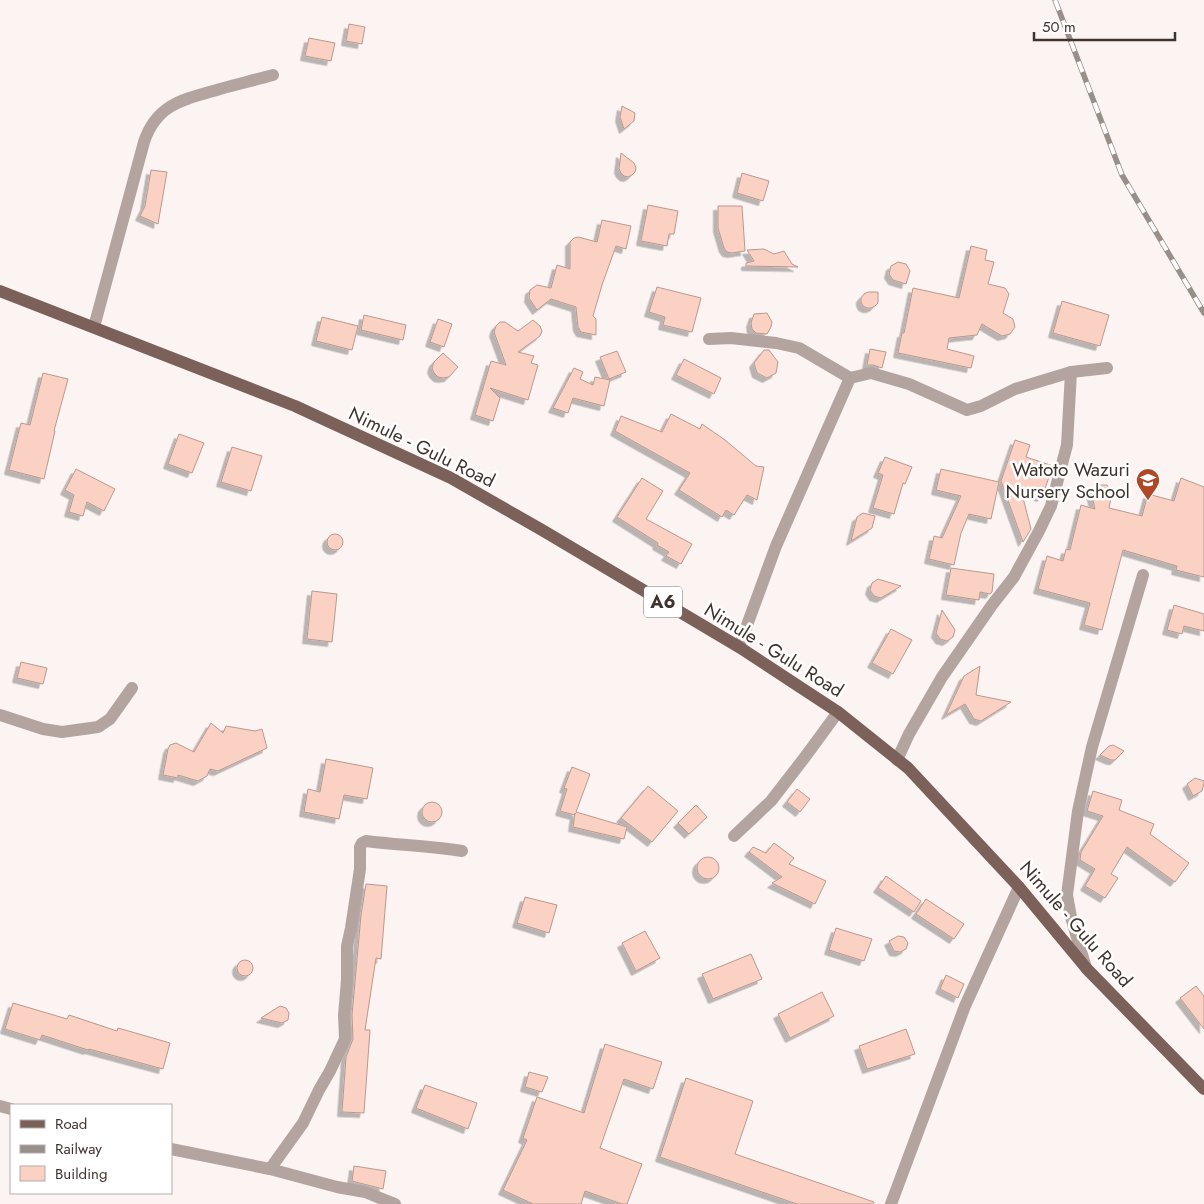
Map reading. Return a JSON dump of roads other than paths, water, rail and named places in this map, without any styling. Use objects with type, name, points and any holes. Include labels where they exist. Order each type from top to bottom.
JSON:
[{"type":"main road","name":"Nimule - Gulu Road","points":[[0,291],[295,406],[451,478],[738,647],[838,712],[908,768],[1019,887],[1087,969],[1204,1089]]},
{"type":"street","points":[[94,327],[144,142],[148,130],[154,121],[171,106],[186,98],[273,75]]},
{"type":"street","points":[[709,339],[731,338],[776,343],[799,348],[850,378],[871,373],[909,384],[967,410],[1015,389],[1071,372],[1107,368]]},
{"type":"street","points":[[898,760],[909,734],[942,677],[1014,577],[1051,506],[1067,445],[1071,372]]},
{"type":"street","points":[[738,647],[776,546],[850,378]]},
{"type":"street","points":[[1087,969],[1071,917],[1067,895],[1078,811],[1092,747],[1143,575]]},
{"type":"street","points":[[0,715],[43,729],[62,732],[98,727],[110,719],[132,688]]},
{"type":"street","points":[[734,836],[771,801],[838,712]]},
{"type":"street","points":[[270,1169],[302,1123],[318,1090],[330,1071],[345,1038],[344,1015],[348,980],[347,946],[360,869],[360,847],[362,843],[366,841],[462,851]]},
{"type":"street","points":[[891,1204],[966,1006],[1019,887]]},
{"type":"street","points":[[172,1149],[270,1169],[365,1192],[395,1204]]},
{"type":"railway","points":[[1055,0],[1122,175],[1204,313]]},
{"type":"place","name":"Watoto Wazuri Nursery School","points":[[1148,501]]}]
